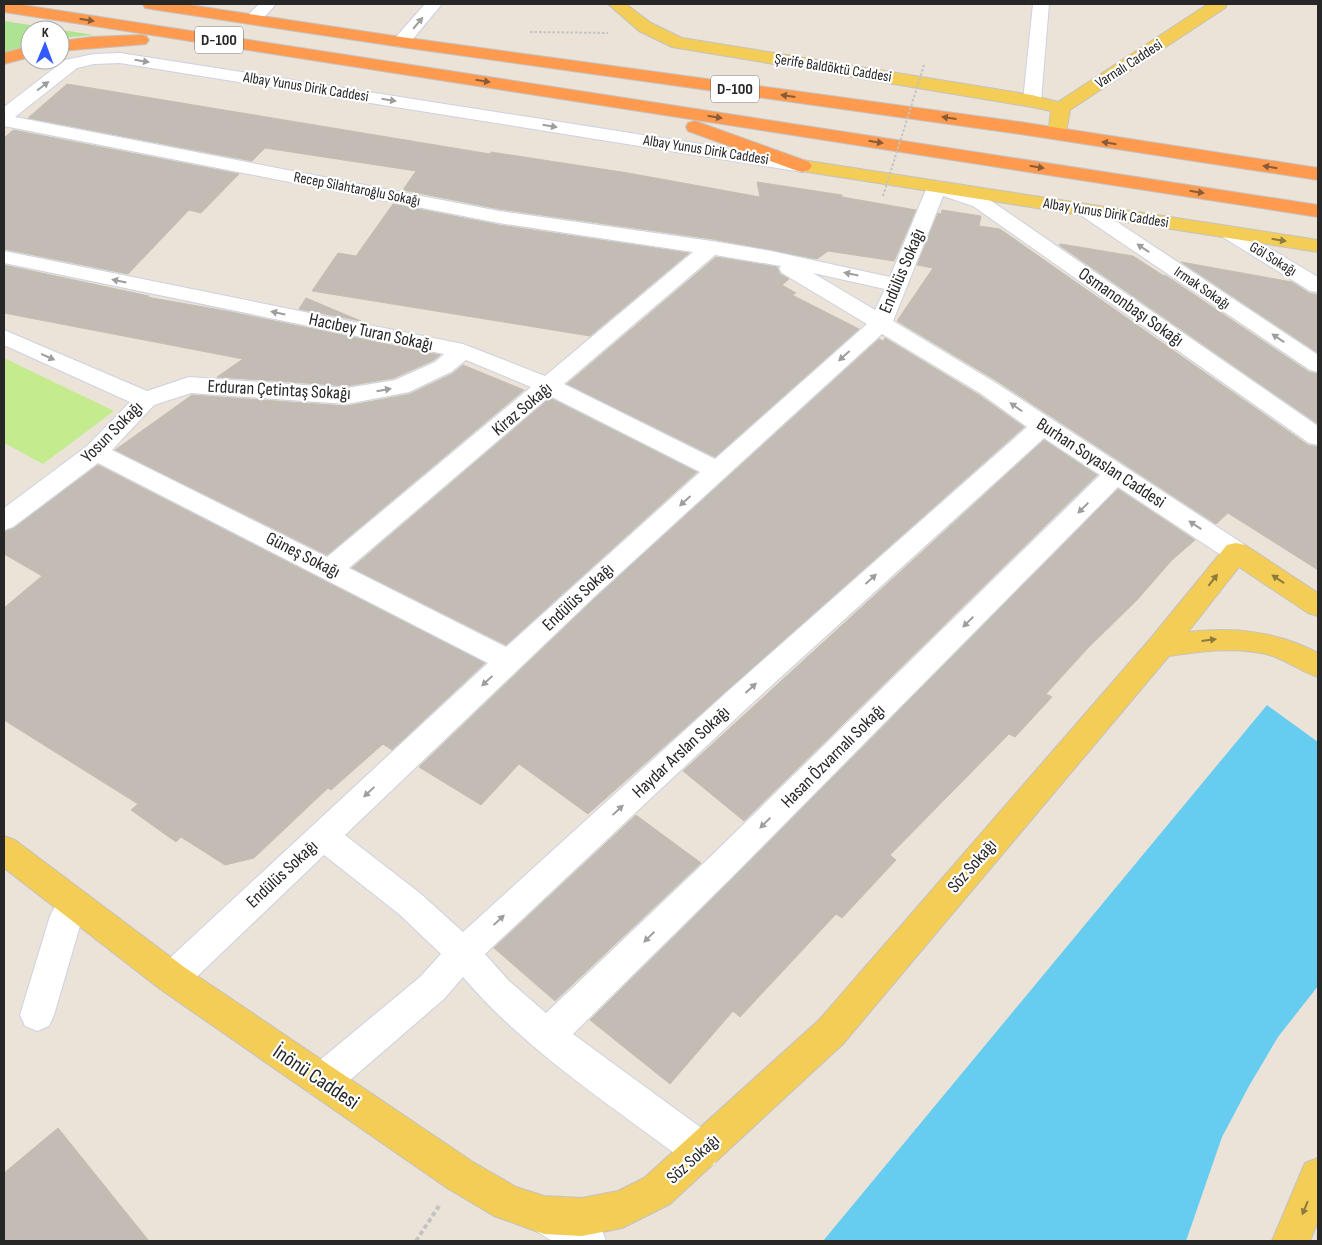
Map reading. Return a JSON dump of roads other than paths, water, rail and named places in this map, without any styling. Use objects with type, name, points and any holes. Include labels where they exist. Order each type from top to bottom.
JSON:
[{"type":"highway","name":"D-100","points":[[151,4],[254,18],[401,42],[1058,135],[1318,174]]},
{"type":"highway","name":"D-100","points":[[4,7],[1318,211]]},
{"type":"highway","points":[[70,45],[140,40],[194,44],[435,74]]},
{"type":"highway","points":[[4,59],[20,54]]},
{"type":"highway","points":[[633,104],[802,166]]},
{"type":"main road","name":"Şerife Baldöktü Caddesi","points":[[616,4],[654,34],[678,43],[1032,100],[1061,108]]},
{"type":"main road","name":"Varnalı Caddesi","points":[[1061,108],[1219,4]]},
{"type":"main road","points":[[1058,135],[1061,108]]},
{"type":"main road","name":"Albay Yunus Dirik Caddesi","points":[[802,166],[1318,246]]},
{"type":"main road","name":"Burhan Soyaslan Caddesi","points":[[1236,552],[1318,606]]},
{"type":"main road","name":"Söz Sokağı","points":[[657,1191],[831,1032],[1161,646],[1236,552]]},
{"type":"main road","points":[[1161,646],[1218,639],[1259,641],[1297,653],[1318,666]]},
{"type":"main road","name":"İnönü Caddesi","points":[[4,850],[172,978],[460,1175],[507,1203],[544,1215],[582,1217],[622,1209],[657,1191]]},
{"type":"main road","points":[[1292,1241],[1318,1176]]},
{"type":"street","points":[[254,18],[268,4]]},
{"type":"street","points":[[401,42],[434,4]]},
{"type":"street","points":[[1032,100],[1041,4]]},
{"type":"street","name":"Albay Yunus Dirik Caddesi","points":[[4,118],[71,64],[94,59],[120,58],[802,166]]},
{"type":"street","name":"Recep Silahtaroğlu Sokağı","points":[[4,118],[499,217],[771,257]]},
{"type":"street","name":"Endülüs Sokağı","points":[[172,978],[509,661],[880,324],[898,285],[937,187]]},
{"type":"street","name":"Osmanonbaşı Sokağı","points":[[937,187],[980,202],[1318,437]]},
{"type":"street","name":"Irmak Sokağı","points":[[1086,210],[1318,366]]},
{"type":"street","name":"Göl Sokağı","points":[[1228,232],[1318,286]]},
{"type":"street","name":"Kiraz Sokağı","points":[[330,569],[712,247]]},
{"type":"street","name":"Hacıbey Turan Sokağı","points":[[4,257],[463,351],[549,386],[718,471]]},
{"type":"street","points":[[771,257],[898,285]]},
{"type":"street","points":[[771,257],[880,324]]},
{"type":"street","name":"Burhan Soyaslan Caddesi","points":[[880,324],[988,388],[1042,426],[1236,552]]},
{"type":"street","name":"Yosun Sokağı","points":[[4,337],[146,400],[96,452],[4,521]]},
{"type":"street","name":"Erduran Çetintaş Sokağı","points":[[146,400],[189,385],[347,396],[401,387],[443,367],[463,351]]},
{"type":"street","name":"Haydar Arslan Sokağı","points":[[322,1081],[432,988],[463,953],[737,700],[1042,426]]},
{"type":"street","name":"Güneş Sokağı","points":[[96,452],[509,661]]},
{"type":"street","name":"Hasan Özvarnalı Sokağı","points":[[547,1036],[727,862],[1117,473]]},
{"type":"street","points":[[323,836],[410,904],[463,953],[497,992],[547,1036],[702,1151]]},
{"type":"street","points":[[36,1016],[66,916],[73,903]]},
{"type":"street","points":[[544,1215],[587,1241]]},
{"type":"water","points":[[1267,705],[1318,742],[1318,986],[1278,1037],[1222,1137],[1186,1241],[823,1241]]}]
